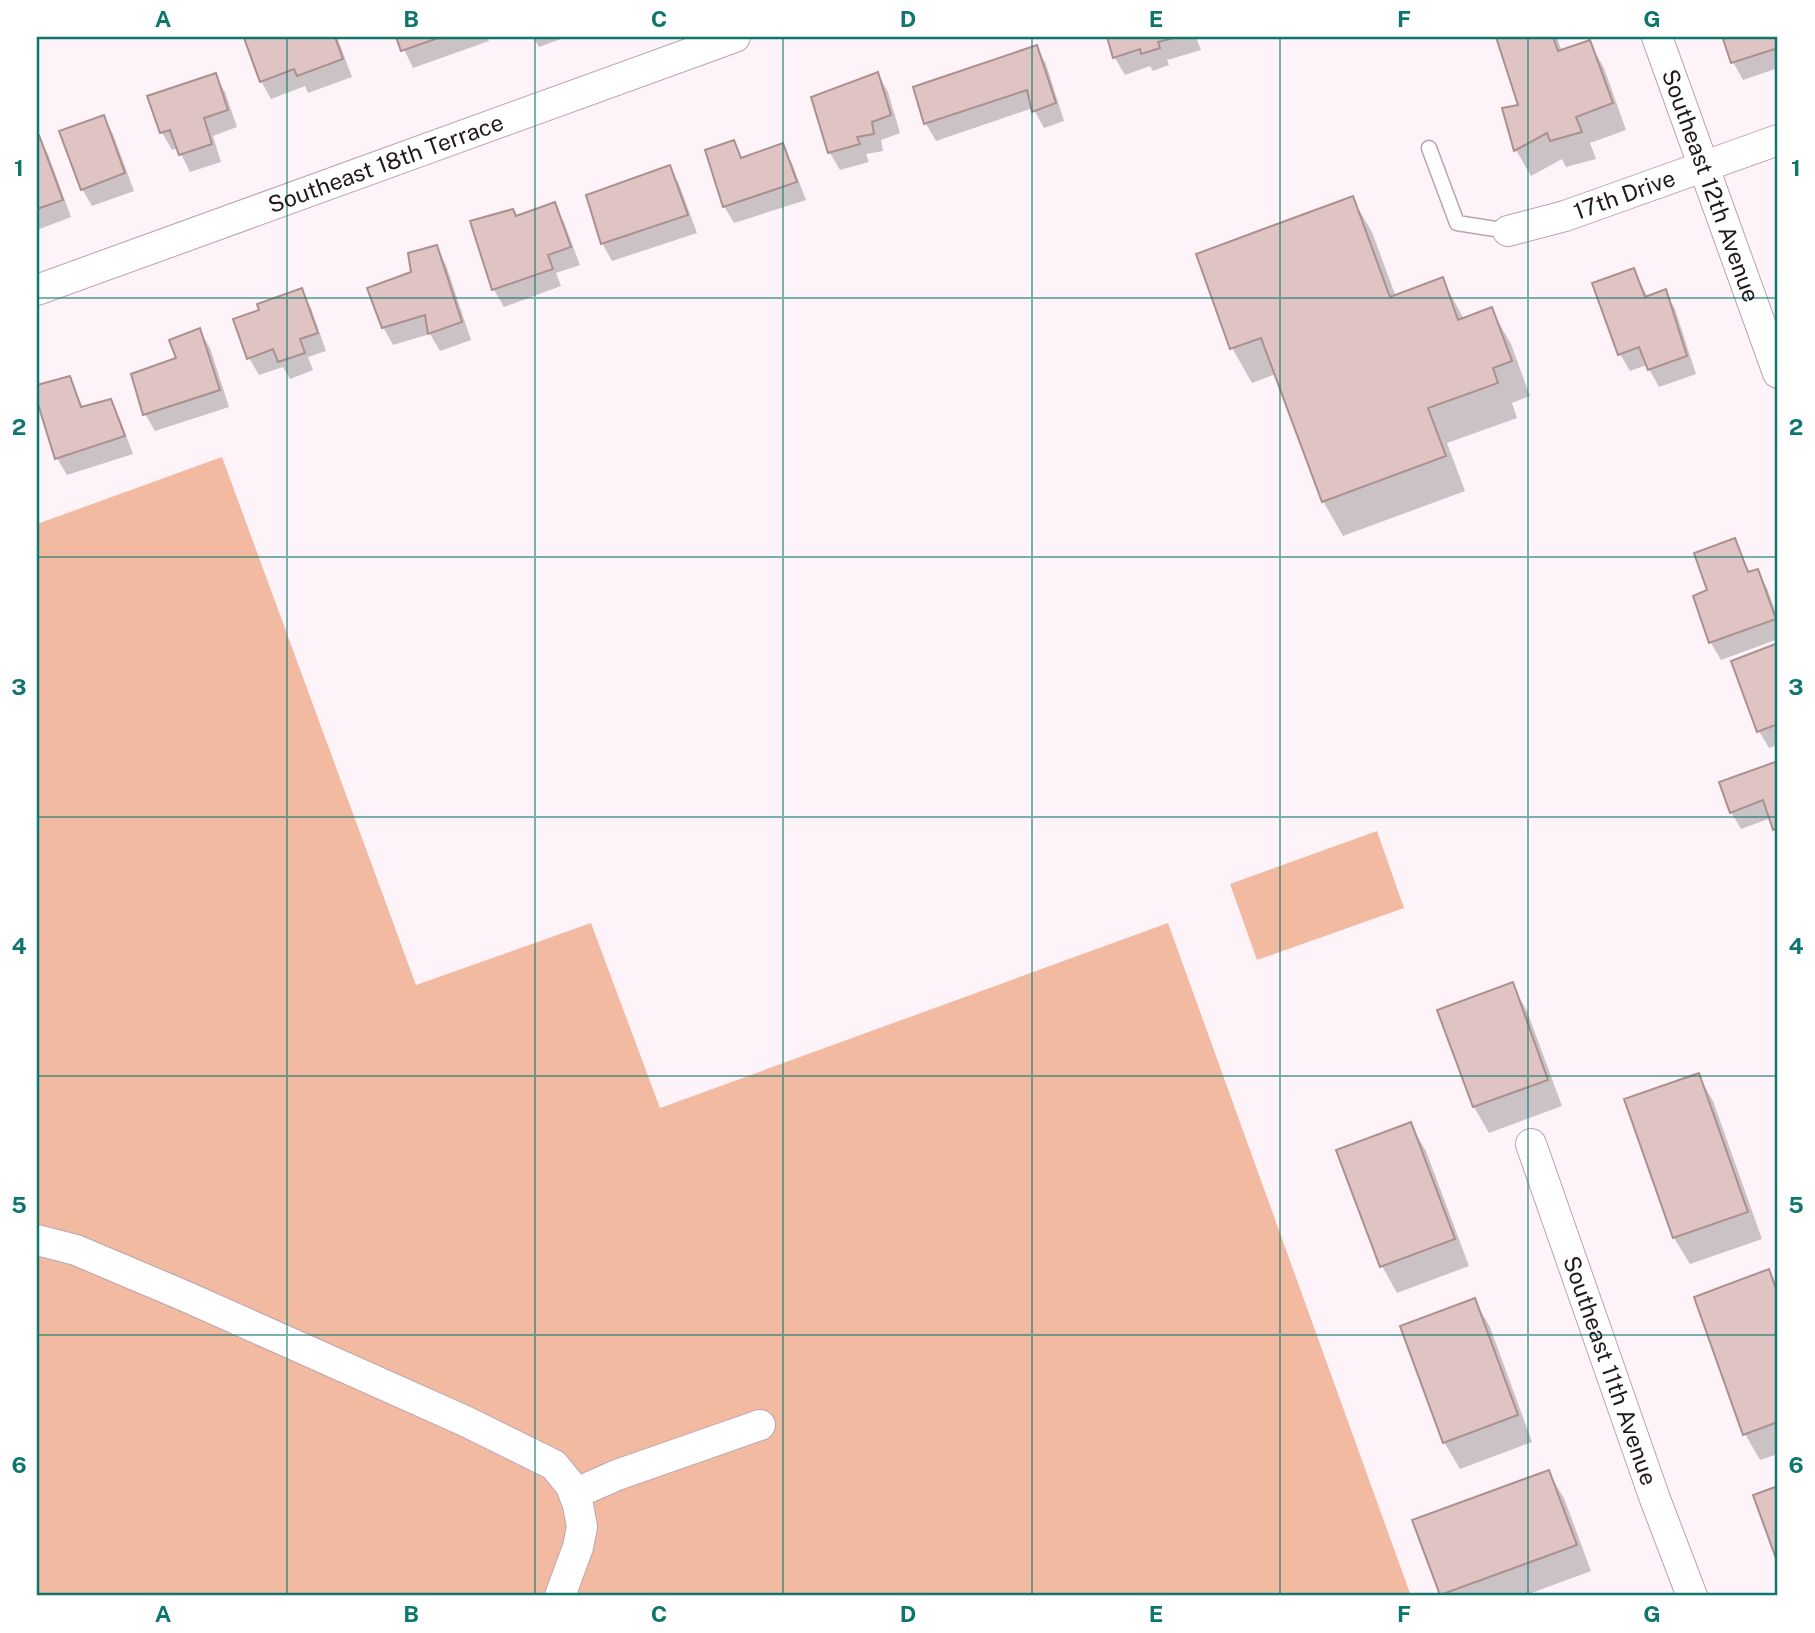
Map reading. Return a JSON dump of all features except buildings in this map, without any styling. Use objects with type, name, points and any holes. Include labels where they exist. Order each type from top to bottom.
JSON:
[{"type":"street","name":"Southeast 18th Terrace","points":[[37,290],[680,46],[735,37]]},
{"type":"street","name":"Southeast 12th Avenue","points":[[1657,37],[1778,373]]},
{"type":"street","name":"17th Drive","points":[[1508,231],[1565,216],[1778,140]]},
{"type":"street","name":"Southeast 11th Avenue","points":[[1531,1144],[1650,1485],[1692,1596]]},
{"type":"street","points":[[37,1240],[76,1250],[174,1292],[465,1421],[554,1465],[571,1486],[582,1527],[561,1596]]},
{"type":"street","points":[[574,1494],[617,1475],[760,1425]]},
{"type":"lane","points":[[1429,148],[1457,223],[1508,231]]},
{"type":"shaded area","points":[[222,457],[416,985],[591,923],[660,1108],[1168,923],[1411,1596],[37,1596],[37,524]]},
{"type":"shaded area","points":[[1377,831],[1404,908],[1257,960],[1230,884]]}]
